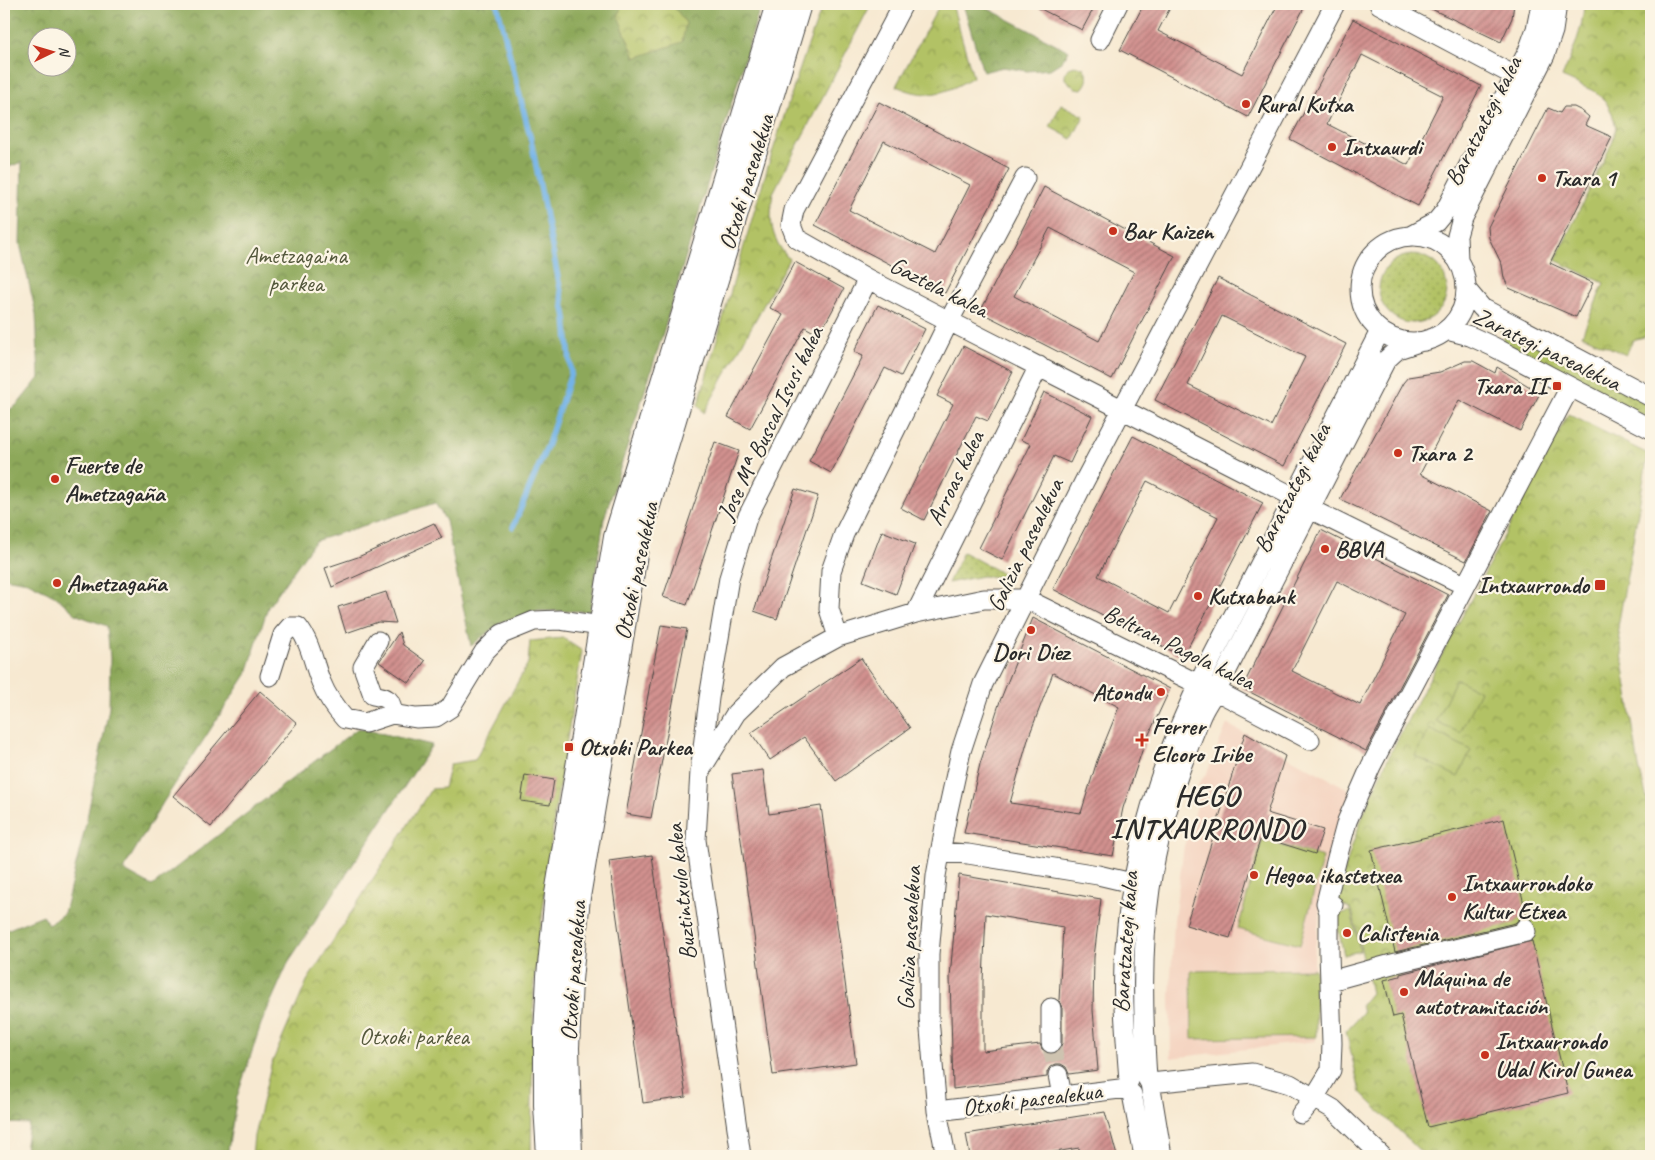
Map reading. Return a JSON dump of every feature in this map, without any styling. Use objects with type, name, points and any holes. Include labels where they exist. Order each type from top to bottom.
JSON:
[{"type":"main road","name":"Otxoki pasealekua","points":[[549,1156],[546,1105],[546,1034],[549,976],[557,894],[616,537],[778,4]]},
{"type":"main road","name":"Otxoki pasealekua","points":[[570,1156],[567,1048],[570,980],[578,897],[637,542],[800,4]]},
{"type":"street","name":"Gaztela kalea","points":[[903,4],[794,210],[791,225],[796,238],[868,279],[1039,366],[1122,411],[1294,497]]},
{"type":"street","points":[[1100,40],[1118,4]]},
{"type":"street","name":"Galizia pasealekua","points":[[946,1156],[937,1111],[929,1018],[929,954],[940,852],[961,752],[983,684],[1084,482],[1335,4]]},
{"type":"street","points":[[1379,4],[1515,76]]},
{"type":"street","name":"Baratzategi kalea","points":[[1410,236],[1436,222],[1445,211],[1528,51],[1536,29],[1541,4]]},
{"type":"street","name":"Baratzategi kalea","points":[[1458,260],[1457,236],[1462,218],[1544,55],[1553,32],[1557,4]]},
{"type":"street","points":[[838,637],[829,609],[831,571],[841,543],[949,321],[1026,178]]},
{"type":"street","points":[[1419,236],[1434,240],[1448,249],[1458,260],[1462,269],[1466,290],[1465,301],[1460,314],[1447,330],[1432,339],[1419,342],[1402,341],[1386,335],[1369,320],[1362,305],[1360,292],[1362,274],[1368,261],[1382,246],[1395,239],[1419,236]]},
{"type":"street","name":"Jose Mª Buscal Isusi kalea","points":[[700,771],[709,698],[723,615],[730,578],[747,518],[868,279]]},
{"type":"street","name":"Zarategi pasealekua","points":[[1466,290],[1482,308],[1651,397]]},
{"type":"street","name":"Baratzategi kalea","points":[[1144,1156],[1130,1088],[1124,1014],[1124,949],[1132,883],[1148,811],[1162,767],[1198,684],[1380,330]]},
{"type":"street","name":"Zarategi pasealekua","points":[[1447,330],[1470,336],[1492,346],[1651,429]]},
{"type":"street","name":"Baratzategi kalea","points":[[1162,1156],[1149,1083],[1144,1017],[1144,953],[1150,889],[1177,779],[1200,716],[1215,692],[1386,360],[1398,349],[1419,342]]},
{"type":"street","name":"Arroas kalea","points":[[916,613],[1039,366]]},
{"type":"street","points":[[1302,1114],[1331,1070],[1331,908],[1326,903],[1347,821],[1358,793],[1570,387]]},
{"type":"street","points":[[1310,509],[1456,581]]},
{"type":"street","name":"Buztintxulo kalea","points":[[741,1156],[696,840],[700,771],[736,713],[776,673],[783,667],[838,637],[916,613],[984,599],[1026,599]]},
{"type":"street","name":"Beltran Pagola kalea","points":[[1026,599],[1198,684],[1206,686],[1310,740]]},
{"type":"street","points":[[270,676],[283,635],[290,627],[298,627],[306,637],[320,681],[330,703],[345,719],[365,723],[392,714],[416,718],[436,717],[450,708],[484,652],[502,634],[534,621],[560,620],[601,626]]},
{"type":"street","points":[[378,641],[363,667],[372,694],[386,698],[392,705],[392,714]]},
{"type":"street","points":[[940,852],[977,855],[1098,875],[1132,883],[1141,894],[1137,947],[1144,953]]},
{"type":"street","points":[[1330,981],[1526,932],[1525,928]]},
{"type":"street","points":[[1051,1008],[1051,1043]]},
{"type":"street","points":[[1149,1083],[1252,1073],[1290,1084],[1333,1109],[1382,1156]]},
{"type":"street","name":"Otxoki pasealekua","points":[[937,1111],[1130,1088],[1137,1074],[1141,1074],[1149,1083]]},
{"type":"street","points":[[1058,1075],[1062,1096]]},
{"type":"shaded area","name":"Hegoa ikastetxea","points":[[1227,724],[1352,791],[1321,903],[1314,956],[1316,1041],[1171,1058],[1170,996],[1174,920],[1184,846],[1198,803],[1197,791],[1199,783],[1207,773]]},
{"type":"green space","name":"Ametzagaina parkea","points":[[4,4],[761,4],[660,343],[604,519],[590,611],[538,611],[501,622],[471,646],[446,521],[435,503],[315,541],[268,607],[247,673],[164,801],[123,870],[152,886],[358,728],[432,745],[289,961],[261,1024],[237,1097],[227,1156],[24,1156],[29,1124],[4,1123],[4,931],[43,915],[48,925],[64,913],[85,828],[109,708],[110,658],[107,626],[77,615],[54,595],[28,582],[4,578],[4,413],[17,405],[39,378],[36,314],[20,244],[22,162],[4,169]]},
{"type":"green space","points":[[622,4],[672,4],[686,23],[682,42],[635,58],[618,16]]},
{"type":"green space","points":[[823,4],[871,4],[773,193],[772,228],[778,243],[789,259],[704,413],[698,405],[742,253],[788,103]]},
{"type":"green space","points":[[940,4],[952,4],[973,77],[954,88],[936,93],[917,93],[896,86]]},
{"type":"green space","points":[[963,4],[979,4],[1069,51],[1061,62],[1050,69],[1027,71],[1003,67],[983,72]]},
{"type":"green space","points":[[1584,4],[1651,4],[1651,335],[1633,340],[1626,355],[1582,335],[1604,283],[1555,260],[1613,141],[1616,127],[1606,102],[1596,92],[1562,77],[1579,32]]},
{"type":"green space","points":[[1075,66],[1083,67],[1086,73],[1087,81],[1082,89],[1075,88],[1065,79],[1065,73],[1068,68]]},
{"type":"green space","points":[[1061,104],[1084,116],[1072,139],[1050,127]]},
{"type":"green space","points":[[1406,255],[1420,255],[1432,260],[1442,270],[1447,282],[1447,296],[1442,308],[1432,318],[1420,323],[1406,323],[1394,318],[1384,308],[1379,296],[1379,282],[1384,270],[1394,260]]},
{"type":"green space","points":[[1501,325],[1651,405],[1651,420],[1521,350],[1500,346],[1506,333],[1498,329]]},
{"type":"green space","points":[[1568,414],[1648,454],[1618,627],[1639,768],[1651,814],[1651,1156],[1425,1156],[1360,1092],[1346,1031],[1363,1012],[1361,1005],[1371,993],[1352,910],[1337,902],[1341,882],[1359,826],[1391,752]]},
{"type":"green space","points":[[963,552],[1005,575],[1004,577],[982,576],[948,583]]},
{"type":"green space","name":"Otxoki parkea","points":[[563,638],[582,651],[555,811],[534,982],[531,1156],[252,1156],[254,1136],[271,1065],[307,981],[431,789],[444,788],[450,764],[475,760],[528,663],[530,641]]},
{"type":"green space","points":[[1456,679],[1480,691],[1460,733],[1436,721]]},
{"type":"green space","points":[[1429,729],[1471,750],[1458,777],[1415,756]]},
{"type":"green space","points":[[1262,840],[1323,857],[1300,945],[1238,929]]},
{"type":"green space","name":"Calistenia","points":[[1351,911],[1360,951],[1344,955],[1335,915]]},
{"type":"green space","points":[[1315,969],[1316,1037],[1192,1039],[1191,971]]},
{"type":"building","points":[[1031,4],[1096,4],[1082,30]]},
{"type":"building","points":[[1144,4],[1172,4],[1158,31],[1242,74],[1278,4],[1306,4],[1248,117],[1120,50]]},
{"type":"building","points":[[1421,4],[1514,4],[1512,18],[1501,42]]},
{"type":"building","points":[[1353,19],[1481,86],[1418,206],[1290,139]],"holes":[[[1362,55],[1443,96],[1408,165],[1327,124]]]},
{"type":"building","points":[[879,102],[1009,169],[945,293],[815,225]],"holes":[[[884,141],[970,185],[935,254],[849,210]]]},
{"type":"building","name":"Txara 1","points":[[1564,107],[1574,107],[1582,111],[1589,117],[1585,125],[1612,137],[1550,263],[1593,283],[1576,317],[1509,288],[1504,278],[1502,265],[1489,238],[1488,227],[1548,108],[1560,113]]},
{"type":"building","points":[[1044,187],[1175,256],[1112,379],[980,312]],"holes":[[[1050,228],[1134,272],[1099,341],[1014,296]]]},
{"type":"building","points":[[795,262],[844,289],[819,335],[805,327],[750,429],[728,417],[783,315],[770,308]]},
{"type":"building","points":[[1218,278],[1346,344],[1284,466],[1155,400]],"holes":[[[1222,316],[1305,357],[1271,426],[1188,385]]]},
{"type":"building","points":[[878,305],[925,329],[901,376],[885,368],[831,473],[809,461],[863,356],[854,352]]},
{"type":"building","points":[[963,346],[1013,372],[988,421],[976,416],[924,520],[901,508],[953,404],[937,396]]},
{"type":"building","name":"Txara 2","points":[[1465,361],[1473,361],[1495,373],[1497,367],[1540,393],[1520,431],[1459,400],[1420,474],[1492,511],[1466,561],[1340,499],[1408,377],[1440,372]]},
{"type":"building","points":[[1044,392],[1092,416],[1070,463],[1054,456],[1002,560],[979,548],[1031,444],[1021,440]]},
{"type":"building","points":[[1133,436],[1263,503],[1183,657],[1053,589]],"holes":[[[1147,481],[1218,517],[1169,613],[1098,576]]]},
{"type":"building","points":[[715,442],[739,451],[687,605],[663,597]]},
{"type":"building","points":[[795,489],[818,496],[777,619],[754,611]]},
{"type":"building","points":[[434,523],[442,538],[332,587],[325,568],[358,557]]},
{"type":"building","points":[[1321,530],[1448,595],[1366,751],[1242,688]],"holes":[[[1337,581],[1405,615],[1360,705],[1292,671]]]},
{"type":"building","points":[[882,531],[915,544],[896,594],[863,581]]},
{"type":"building","points":[[386,592],[396,623],[378,622],[346,633],[338,607]]},
{"type":"building","points":[[1033,618],[1170,689],[1144,745],[1123,808],[1113,856],[964,833],[980,764],[1000,701]],"holes":[[[1053,673],[1119,707],[1097,761],[1081,813],[1010,803],[1029,736]]]},
{"type":"building","points":[[661,625],[687,629],[651,818],[626,814]]},
{"type":"building","points":[[399,632],[403,645],[425,661],[409,683],[379,662]]},
{"type":"building","points":[[861,658],[910,728],[836,781],[804,737],[770,760],[751,733]]},
{"type":"building","points":[[260,691],[297,723],[211,827],[173,796]]},
{"type":"building","points":[[1245,733],[1285,756],[1267,813],[1323,830],[1315,854],[1261,837],[1230,938],[1186,925]]},
{"type":"building","points":[[763,770],[769,814],[821,806],[856,1063],[773,1075],[732,774]]},
{"type":"building","points":[[525,775],[554,780],[550,805],[521,801]]},
{"type":"building","name":"Intxaurrondoko Kultur Etxea","points":[[1504,819],[1527,917],[1522,917],[1515,923],[1395,952],[1371,850]]},
{"type":"building","points":[[652,855],[686,1097],[643,1103],[609,861]]},
{"type":"building","points":[[959,875],[1101,899],[1094,957],[1093,1010],[1098,1070],[1069,1074],[1066,1067],[1056,1064],[1050,1067],[1047,1077],[953,1089],[950,977]],"holes":[[[986,914],[1063,927],[1059,1000],[1062,1008],[1062,1043],[1060,1049],[1056,1053],[1046,1053],[1040,1044],[983,1051],[983,981]]]},
{"type":"building","name":"Intxaurrondo Udal Kirol Gunea","points":[[1532,941],[1568,1093],[1428,1127],[1401,1015],[1393,1017],[1384,980],[1400,976],[1400,974]]},
{"type":"building","points":[[1105,1112],[1117,1156],[1081,1156],[1079,1148],[1031,1156],[970,1156],[966,1134]]},
{"type":"waterway","points":[[497,4],[531,140],[566,318],[571,373],[548,444],[513,527]]},
{"type":"tunnel","points":[[1051,1043],[1058,1075]]},
{"type":"place","name":"Rural Kutxa","points":[[1246,104]]},
{"type":"place","name":"Intxaurdi","points":[[1332,147]]},
{"type":"place","name":"Txara 1","points":[[1542,178]]},
{"type":"place","name":"Bar Kaizen","points":[[1113,231]]},
{"type":"place","name":"Txara II","points":[[1557,386]]},
{"type":"place","name":"Txara 2","points":[[1398,453]]},
{"type":"place","name":"Fuerte de Ametzagaña","points":[[55,479]]},
{"type":"place","name":"BBVA","points":[[1325,549]]},
{"type":"place","name":"Ametzagaña","points":[[57,583]]},
{"type":"place","name":"Intxaurrondo","points":[[1600,585]]},
{"type":"place","name":"Kutxabank","points":[[1198,596]]},
{"type":"place","name":"Dori Díez","points":[[1031,630]]},
{"type":"place","name":"Atondu","points":[[1161,692]]},
{"type":"place","name":"Ferrer Elcoro Iribe","points":[[1142,740]]},
{"type":"place","name":"Otxoki Parkea","points":[[569,747]]},
{"type":"place","name":"Hegoa ikastetxea","points":[[1254,875]]},
{"type":"place","name":"Intxaurrondoko Kultur Etxea","points":[[1452,897]]},
{"type":"place","name":"Calistenia","points":[[1347,933]]},
{"type":"place","name":"Máquina de autotramitación","points":[[1404,992]]},
{"type":"place","name":"Intxaurrondo Udal Kirol Gunea","points":[[1485,1055]]},
{"type":"district","name":"HEGO INTXAURRONDO","points":[[1207,812]]}]
